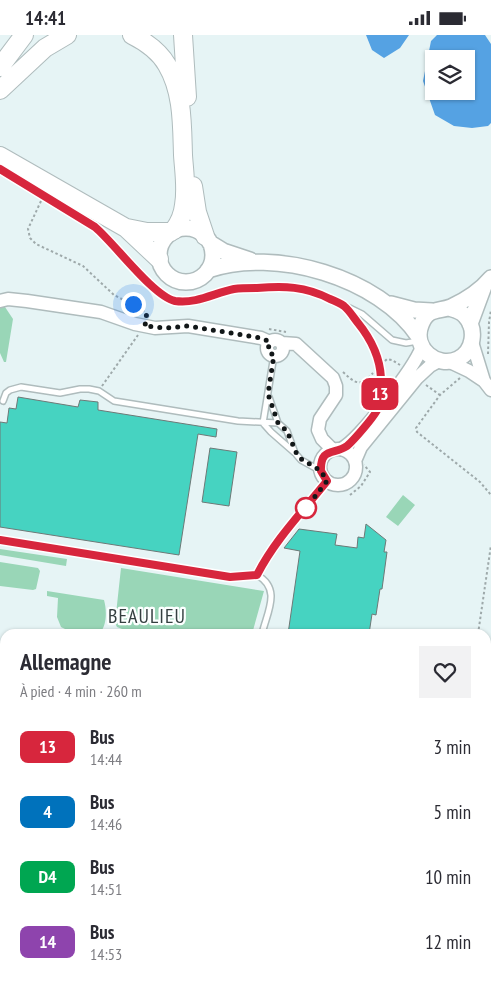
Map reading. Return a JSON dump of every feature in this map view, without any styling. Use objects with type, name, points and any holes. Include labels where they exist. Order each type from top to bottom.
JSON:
[{"type":"highway","points":[[0,67],[24,35]]},
{"type":"highway","points":[[0,90],[42,35]]},
{"type":"highway","points":[[0,90],[45,48],[67,35]]},
{"type":"highway","points":[[126,228],[147,232],[173,231],[182,217],[186,187],[180,107],[174,78],[158,52],[144,41],[132,35]]},
{"type":"highway","points":[[183,35],[193,190],[197,212],[208,240]]},
{"type":"highway","points":[[0,156],[126,228],[159,259]]},
{"type":"main road","points":[[254,262],[223,251],[199,231],[191,228],[173,231],[163,239],[159,259],[166,273],[180,281],[196,280],[208,270],[225,265],[254,262],[294,266],[331,275],[387,303],[414,310],[432,311],[449,308],[458,311],[465,316],[470,324],[472,342],[464,355],[444,361],[426,353],[408,322],[387,303]]},
{"type":"main road","points":[[208,240],[212,252],[212,261],[208,270]]},
{"type":"main road","points":[[449,308],[488,282]]},
{"type":"main road","points":[[470,324],[488,282]]},
{"type":"main road","points":[[420,341],[420,327],[424,318],[432,311]]},
{"type":"street","points":[[0,301],[8,299],[22,300],[101,312],[144,326],[166,328],[188,326],[296,344],[333,378],[336,386],[336,395],[320,419],[318,430],[322,439],[337,449],[350,453],[355,461],[356,471],[347,483],[337,485],[324,476],[323,458],[327,453],[337,449],[353,441],[414,364],[420,341]]},
{"type":"street","points":[[274,355],[281,353],[283,348],[276,342]]},
{"type":"street","points":[[472,342],[473,367],[488,385]]},
{"type":"street","points":[[355,461],[361,447],[417,378],[430,366],[444,361],[473,367]]},
{"type":"lane","points":[[0,169],[95,227],[108,238],[160,294],[174,301],[197,301],[234,289],[288,286],[317,292],[344,305],[362,315],[392,340],[406,343],[420,341]]},
{"type":"lane","points":[[344,305],[373,345],[380,365],[381,378],[378,410]]},
{"type":"lane","points":[[263,423],[274,355]]},
{"type":"lane","points":[[3,401],[6,393],[16,387],[60,393],[80,389],[99,391],[114,401],[238,421],[278,423]]},
{"type":"lane","points":[[257,575],[261,566],[324,476],[301,460],[296,453],[287,431],[278,423],[268,394]]},
{"type":"lane","points":[[263,423],[296,453]]},
{"type":"lane","points":[[0,539],[230,577],[257,575],[268,584],[272,593],[272,601],[264,629]]},
{"type":"path","points":[[44,197],[28,229],[30,237],[36,244],[83,266],[114,295],[143,310],[147,317],[147,323],[99,391]]},
{"type":"path","points":[[491,310],[488,354],[486,358],[440,395],[416,428],[417,432],[480,483],[491,495]]},
{"type":"path","points":[[479,629],[491,545]]},
{"type":"green space","points":[[0,306],[5,307],[13,319],[6,362],[4,362],[0,353]]},
{"type":"green space","points":[[403,495],[415,505],[398,526],[386,517]]},
{"type":"green space","points":[[0,549],[67,559],[66,566],[0,555]]},
{"type":"green space","points":[[0,562],[38,568],[40,571],[36,589],[0,586]]},
{"type":"green space","points":[[121,568],[264,591],[253,629],[122,629],[117,627],[115,623]]},
{"type":"green space","points":[[47,591],[104,600],[106,618],[103,629],[65,629],[61,627],[57,617],[58,598],[47,596]]},
{"type":"water","points":[[366,35],[409,35],[400,48],[384,58],[372,50]]},
{"type":"water","points":[[437,35],[485,35],[491,44],[491,123],[488,126],[472,128],[454,126],[435,115],[430,100],[475,100],[475,50],[429,50],[431,41]]},
{"type":"water","points":[[425,71],[425,87],[423,81]]},
{"type":"building","points":[[18,397],[78,407],[80,400],[98,402],[98,410],[217,429],[216,437],[198,434],[179,555],[0,527],[0,422],[7,423],[9,408],[16,409]]},
{"type":"building","points":[[210,448],[237,452],[229,506],[202,502]]},
{"type":"building","points":[[366,524],[386,540],[384,552],[387,552],[382,589],[380,589],[376,615],[372,614],[370,629],[289,629],[300,551],[284,548],[299,529],[337,534],[335,545],[357,548],[358,537],[364,538]]},
{"type":"bus line","name":"13","points":[[0,169],[95,227],[108,238],[160,294],[174,301],[197,301],[234,289],[288,286],[317,292],[344,305],[373,345],[380,365],[381,378],[378,410],[353,441],[341,449],[327,453],[323,458],[321,471],[327,481],[277,543],[257,575],[230,577],[0,540]]},
{"type":"district","name":"BEAULIEU","points":[[147,616]]},
{"type":"route","points":[[133,304],[143,310],[147,317],[147,323],[144,326],[155,328],[188,326],[261,338],[270,342],[268,349],[274,355],[268,394],[278,423],[290,436],[298,457],[321,471],[327,481],[306,508]]}]
